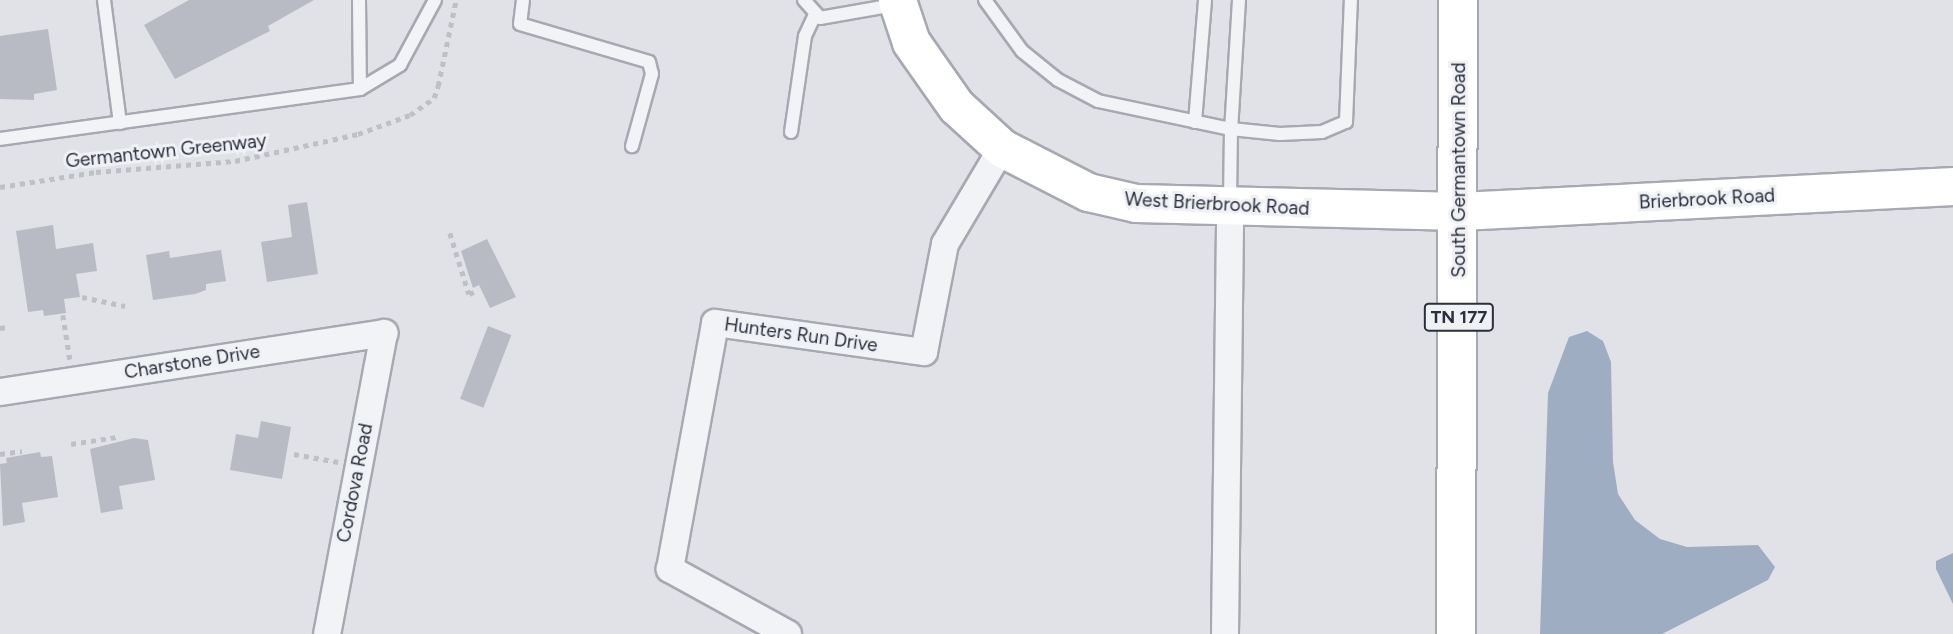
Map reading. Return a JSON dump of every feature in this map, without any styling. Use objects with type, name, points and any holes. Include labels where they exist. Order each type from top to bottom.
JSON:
[{"type":"main road","name":"South Germantown Road","points":[[1457,634],[1460,211],[1458,0]]},
{"type":"street","name":"West Brierbrook Road","points":[[898,2],[911,42],[956,106],[1002,148],[1088,192],[1136,203],[1230,208],[1460,211]]},
{"type":"street","name":"Hunters Run Drive","points":[[788,634],[670,569],[715,323],[924,352],[945,244],[1002,148]]},
{"type":"street","name":"Brierbrook Road","points":[[1460,211],[1953,186]]},
{"type":"street","points":[[1226,634],[1230,208]]},
{"type":"street","name":"Charstone Drive","points":[[0,392],[384,332]]},
{"type":"street","name":"Cordova Road","points":[[327,634],[384,332]]},
{"type":"lane","points":[[104,0],[120,123]]},
{"type":"lane","points":[[359,0],[360,89]]},
{"type":"lane","points":[[0,139],[360,89],[400,65],[435,0]]},
{"type":"lane","points":[[523,0],[520,24],[649,62],[652,74],[632,146]]},
{"type":"lane","points":[[804,0],[815,15]]},
{"type":"lane","points":[[985,0],[1022,51],[1058,80],[1098,101],[1231,129],[1322,132],[1346,122],[1350,0]]},
{"type":"lane","points":[[1195,122],[1205,0]]},
{"type":"lane","points":[[1230,208],[1238,0]]},
{"type":"lane","points":[[815,15],[898,2]]},
{"type":"lane","points":[[790,132],[804,36],[815,15]]},
{"type":"path","name":"Germantown Greenway","points":[[0,187],[96,172],[235,161],[358,134],[410,115],[434,98],[456,0]]},
{"type":"path","points":[[450,233],[469,294],[478,290]]},
{"type":"path","points":[[82,297],[125,306]]},
{"type":"path","points":[[63,315],[71,364]]},
{"type":"path","points":[[0,328],[7,327]]},
{"type":"path","points":[[71,444],[117,436]]},
{"type":"path","points":[[0,454],[22,451]]},
{"type":"path","points":[[294,454],[359,466]]},
{"type":"water","points":[[1587,331],[1603,341],[1611,362],[1613,462],[1618,494],[1635,520],[1660,539],[1687,547],[1758,545],[1775,567],[1768,580],[1662,634],[1540,634],[1548,393],[1569,337]]},
{"type":"water","points":[[1953,553],[1953,604],[1936,569],[1936,561]]},
{"type":"building","points":[[189,0],[314,0],[268,26],[270,31],[175,79],[144,25]]},
{"type":"building","points":[[48,29],[57,90],[34,94],[34,100],[0,99],[0,36]]},
{"type":"building","points":[[307,202],[318,274],[267,282],[261,242],[292,237],[288,205]]},
{"type":"building","points":[[53,225],[56,249],[93,243],[97,271],[76,274],[80,297],[64,299],[66,313],[44,316],[43,310],[28,312],[16,231]]},
{"type":"building","points":[[487,239],[516,297],[490,308],[479,285],[473,288],[461,251]]},
{"type":"building","points":[[221,250],[226,281],[206,284],[206,290],[195,294],[153,300],[146,255],[169,251],[170,258]]},
{"type":"building","points":[[488,326],[511,335],[483,408],[460,399]]},
{"type":"building","points":[[261,421],[291,427],[282,479],[230,470],[236,434],[258,438]]},
{"type":"building","points":[[134,438],[148,440],[155,480],[119,486],[123,509],[101,513],[90,449]]},
{"type":"building","points":[[40,452],[41,457],[52,456],[58,497],[22,503],[25,522],[3,526],[0,464],[7,463],[6,458]]}]
